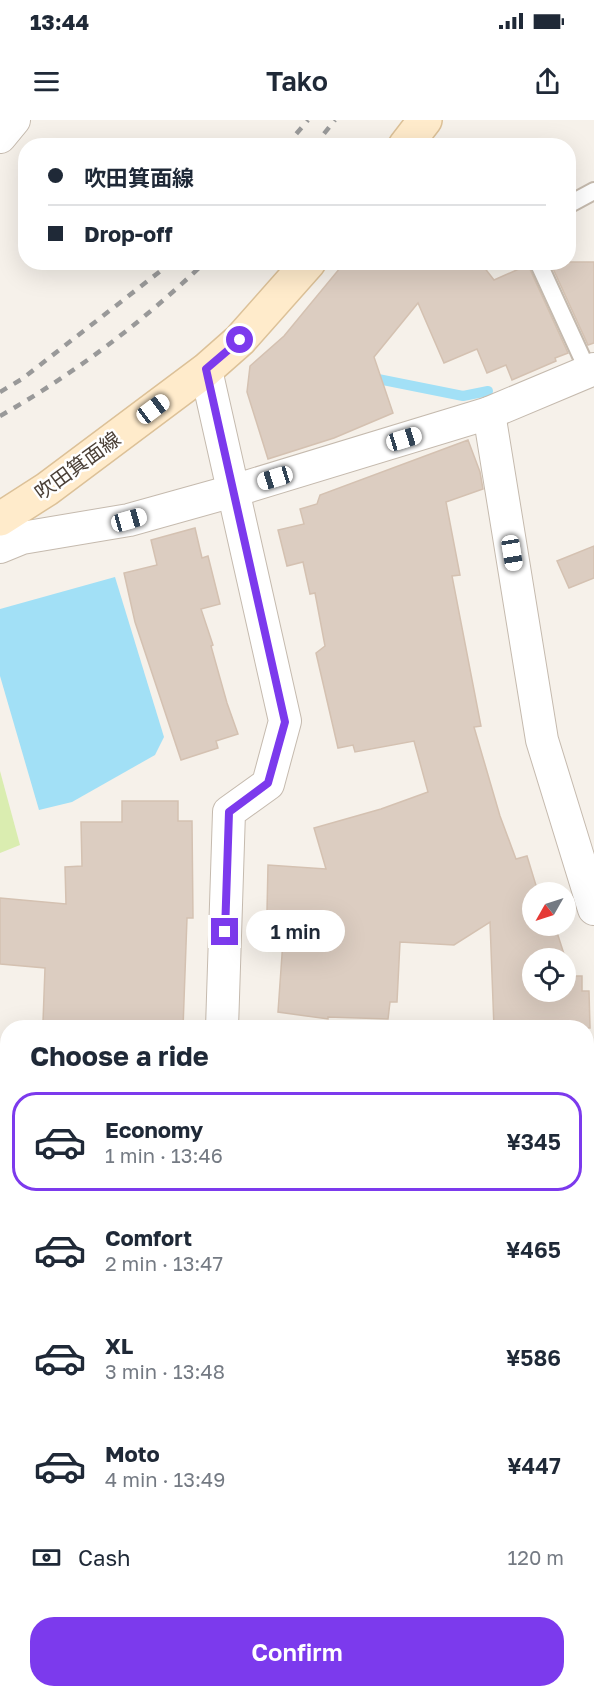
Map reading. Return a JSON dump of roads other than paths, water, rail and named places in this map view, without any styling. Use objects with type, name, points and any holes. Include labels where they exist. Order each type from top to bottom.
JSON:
[{"type":"main road","points":[[411,138],[425,120]]},
{"type":"main road","name":"吹田箕面線","points":[[0,519],[47,489],[206,369],[240,340],[302,270]]},
{"type":"street","points":[[0,138],[14,120]]},
{"type":"street","points":[[206,369],[285,722],[268,783],[229,812],[222,1020]]},
{"type":"street","points":[[0,547],[22,538],[129,520],[233,491],[489,413],[591,370]]},
{"type":"street","points":[[489,413],[542,740],[594,909]]},
{"type":"lane","points":[[576,201],[594,191]]},
{"type":"lane","points":[[542,270],[591,370]]},
{"type":"water","points":[[115,577],[164,737],[155,755],[72,802],[39,810],[0,676],[0,609]]},
{"type":"waterway","points":[[368,377],[463,396],[488,391]]},
{"type":"railway","points":[[293,138],[308,120]]},
{"type":"railway","points":[[320,138],[335,120]]},
{"type":"railway","points":[[0,392],[22,379],[162,270]]},
{"type":"railway","points":[[0,416],[55,383],[107,346],[196,270]]}]
